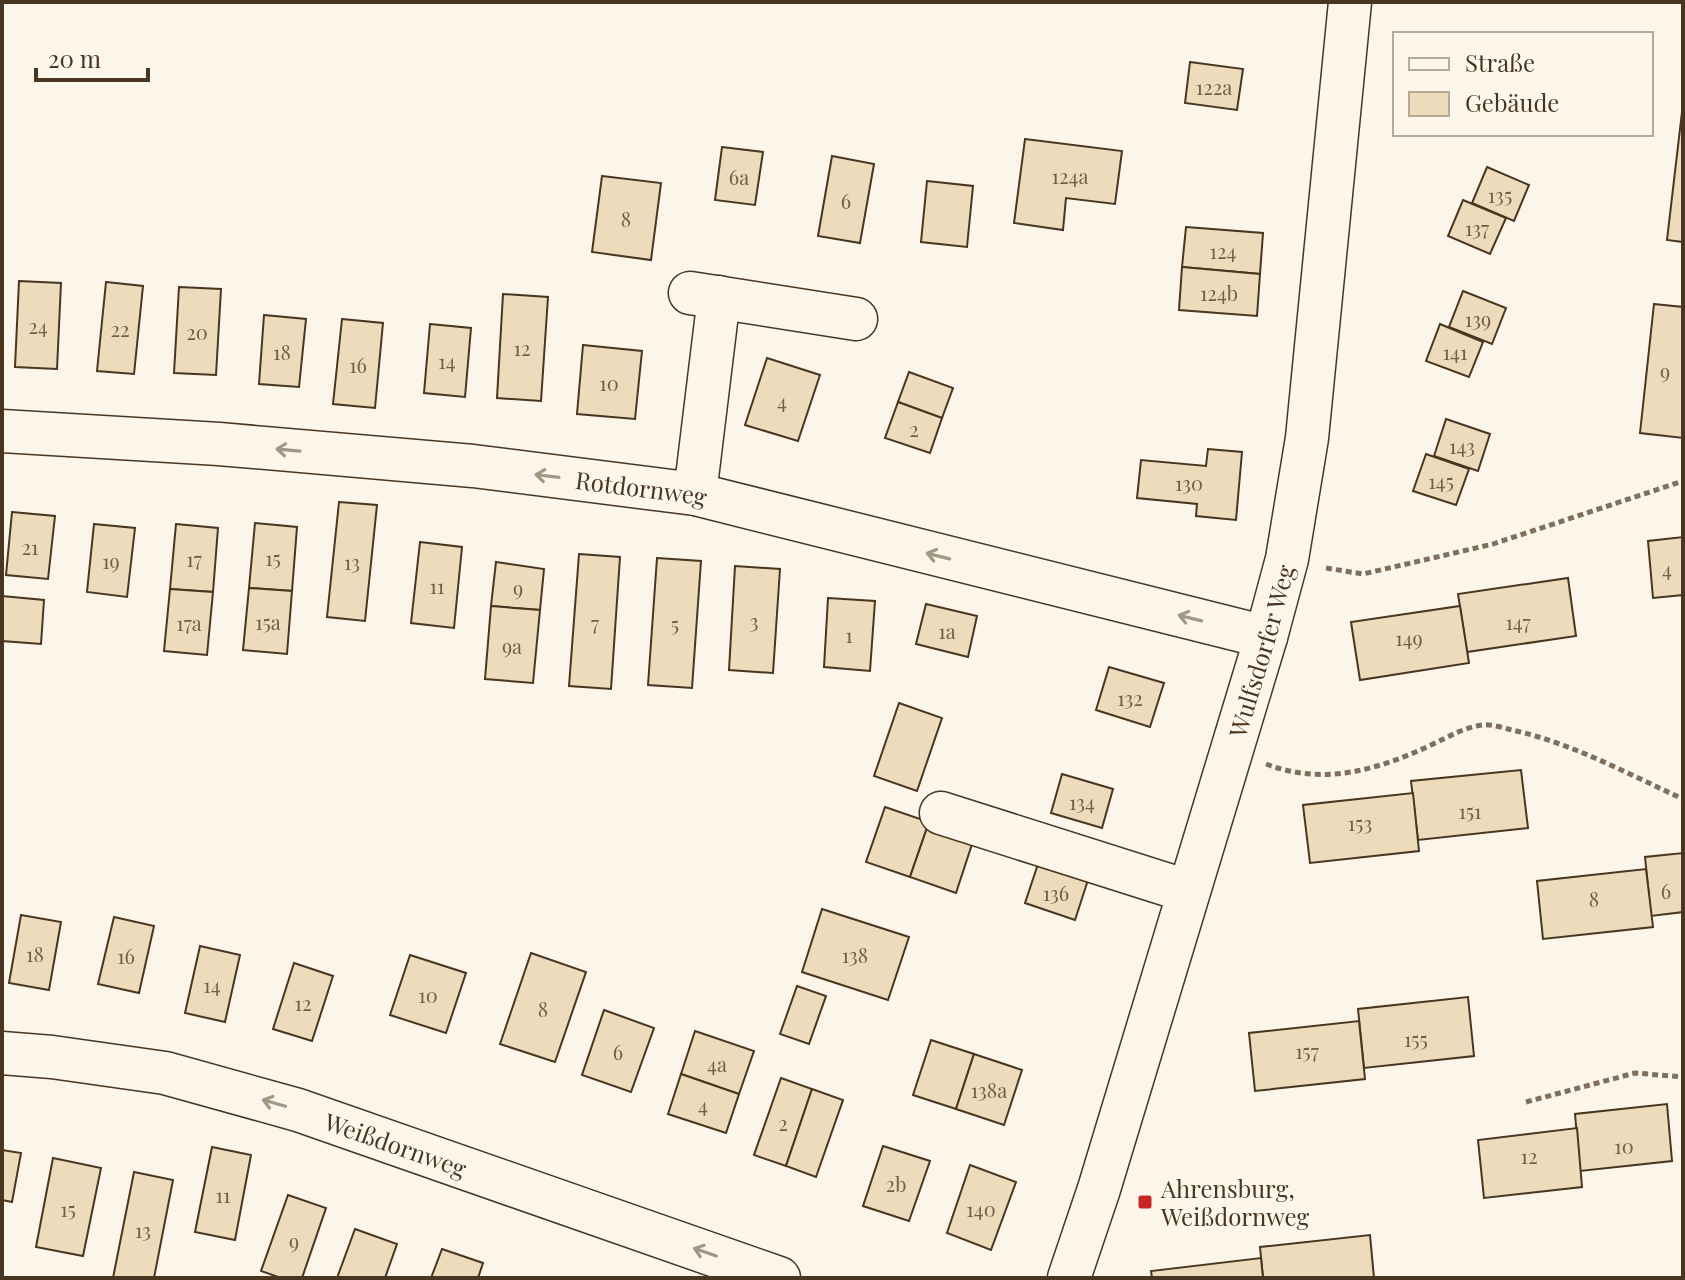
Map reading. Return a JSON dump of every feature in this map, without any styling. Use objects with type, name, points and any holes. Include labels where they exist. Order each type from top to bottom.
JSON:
[{"type":"street","name":"Wulfsdorfer Weg","points":[[1069,1278],[1099,1189],[1287,559],[1307,438],[1350,2]]},
{"type":"street","points":[[695,494],[705,295],[856,319]]},
{"type":"street","name":"Rotdornweg","points":[[2,431],[219,444],[473,466],[695,494],[1266,637]]},
{"type":"street","points":[[941,813],[1187,891]]},
{"type":"street","name":"Weißdornweg","points":[[2,1053],[165,1073],[298,1110],[779,1278]]},
{"type":"path","points":[[1287,559],[1363,574],[1493,544],[1683,481]]},
{"type":"path","points":[[1232,750],[1287,772],[1335,776],[1380,767],[1462,730],[1486,725],[1527,734],[1584,754],[1683,799]]},
{"type":"path","points":[[1526,1102],[1635,1073],[1683,1077]]},
{"type":"building","points":[[1190,62],[1243,69],[1237,110],[1185,103]]},
{"type":"building","points":[[1683,112],[1683,242],[1667,240]]},
{"type":"building","points":[[1025,139],[1122,151],[1115,204],[1066,198],[1063,230],[1014,223]]},
{"type":"building","points":[[722,147],[763,152],[755,205],[715,200]]},
{"type":"building","points":[[832,156],[874,164],[860,243],[818,236]]},
{"type":"building","points":[[1487,167],[1529,185],[1514,221],[1472,203]]},
{"type":"building","points":[[602,176],[661,183],[651,260],[592,252]]},
{"type":"building","points":[[927,181],[973,186],[967,247],[921,242]]},
{"type":"building","points":[[1463,200],[1506,218],[1490,254],[1448,236]]},
{"type":"building","points":[[1186,227],[1263,233],[1260,274],[1182,267]]},
{"type":"building","points":[[1182,267],[1260,274],[1257,316],[1179,310]]},
{"type":"building","points":[[19,281],[61,283],[57,369],[15,367]]},
{"type":"building","points":[[106,282],[143,286],[134,374],[97,371]]},
{"type":"building","points":[[179,287],[221,289],[216,375],[174,373]]},
{"type":"building","points":[[1463,291],[1506,308],[1492,344],[1449,327]]},
{"type":"building","points":[[503,294],[548,297],[541,401],[497,398]]},
{"type":"building","points":[[1654,304],[1683,307],[1683,438],[1640,433]]},
{"type":"building","points":[[264,315],[306,319],[299,387],[259,384]]},
{"type":"building","points":[[342,319],[383,323],[375,408],[333,404]]},
{"type":"building","points":[[430,324],[471,328],[465,397],[424,393]]},
{"type":"building","points":[[1440,324],[1483,342],[1469,377],[1426,361]]},
{"type":"building","points":[[583,345],[642,351],[635,419],[577,414]]},
{"type":"building","points":[[767,358],[820,375],[798,441],[745,425]]},
{"type":"building","points":[[909,372],[953,388],[942,418],[898,402]]},
{"type":"building","points":[[898,402],[942,418],[930,453],[885,438]]},
{"type":"building","points":[[1446,419],[1490,434],[1478,471],[1434,456]]},
{"type":"building","points":[[1208,449],[1242,452],[1236,520],[1196,516],[1197,504],[1137,498],[1141,460],[1206,466]]},
{"type":"building","points":[[1426,454],[1469,469],[1456,505],[1413,491]]},
{"type":"building","points":[[339,502],[377,505],[365,621],[327,617]]},
{"type":"building","points":[[12,512],[55,516],[48,579],[6,575]]},
{"type":"building","points":[[255,523],[297,527],[292,591],[249,588]]},
{"type":"building","points":[[94,524],[135,528],[127,597],[87,592]]},
{"type":"building","points":[[176,524],[218,528],[213,592],[170,589]]},
{"type":"building","points":[[1683,537],[1683,595],[1653,598],[1648,541]]},
{"type":"building","points":[[420,542],[462,547],[454,628],[411,623]]},
{"type":"building","points":[[579,554],[620,557],[611,689],[569,686]]},
{"type":"building","points":[[657,558],[701,561],[692,688],[648,685]]},
{"type":"building","points":[[496,562],[544,569],[540,610],[491,606]]},
{"type":"building","points":[[735,566],[780,569],[773,673],[729,670]]},
{"type":"building","points":[[1568,578],[1576,636],[1467,652],[1458,594]]},
{"type":"building","points":[[249,588],[292,591],[287,654],[243,650]]},
{"type":"building","points":[[170,589],[213,592],[207,655],[164,651]]},
{"type":"building","points":[[2,596],[44,600],[41,644],[2,641]]},
{"type":"building","points":[[828,598],[875,601],[870,671],[824,667]]},
{"type":"building","points":[[926,604],[977,616],[968,657],[916,644]]},
{"type":"building","points":[[491,606],[540,610],[533,683],[485,679]]},
{"type":"building","points":[[1460,606],[1469,663],[1360,680],[1351,622]]},
{"type":"building","points":[[1109,667],[1164,683],[1150,727],[1096,710]]},
{"type":"building","points":[[899,703],[942,718],[917,791],[874,776]]},
{"type":"building","points":[[1521,770],[1528,828],[1418,840],[1411,781]]},
{"type":"building","points":[[1062,774],[1113,789],[1102,828],[1051,813]]},
{"type":"building","points":[[1413,793],[1419,851],[1310,863],[1303,805]]},
{"type":"building","points":[[885,807],[929,822],[910,877],[866,862]]},
{"type":"building","points":[[929,822],[974,838],[956,893],[910,877]]},
{"type":"building","points":[[1683,853],[1683,912],[1651,916],[1645,857]]},
{"type":"building","points":[[1038,864],[1088,880],[1075,920],[1025,903]]},
{"type":"building","points":[[1646,869],[1653,927],[1543,939],[1537,881]]},
{"type":"building","points":[[822,909],[909,937],[888,1000],[802,972]]},
{"type":"building","points":[[21,915],[61,922],[49,990],[9,983]]},
{"type":"building","points":[[114,917],[154,926],[139,993],[98,984]]},
{"type":"building","points":[[200,946],[240,955],[225,1022],[185,1013]]},
{"type":"building","points":[[531,953],[586,972],[555,1062],[500,1044]]},
{"type":"building","points":[[410,955],[466,973],[446,1033],[390,1015]]},
{"type":"building","points":[[294,963],[333,976],[312,1041],[273,1029]]},
{"type":"building","points":[[797,986],[826,996],[809,1044],[780,1034]]},
{"type":"building","points":[[1468,997],[1474,1056],[1364,1068],[1358,1009]]},
{"type":"building","points":[[604,1010],[654,1028],[631,1092],[582,1075]]},
{"type":"building","points":[[1359,1021],[1365,1079],[1255,1091],[1249,1033]]},
{"type":"building","points":[[695,1031],[754,1051],[739,1094],[681,1074]]},
{"type":"building","points":[[931,1040],[974,1054],[956,1109],[913,1095]]},
{"type":"building","points":[[974,1054],[1022,1070],[1004,1125],[956,1109]]},
{"type":"building","points":[[681,1074],[739,1094],[726,1133],[668,1114]]},
{"type":"building","points":[[781,1078],[812,1089],[786,1166],[754,1155]]},
{"type":"building","points":[[812,1089],[843,1100],[816,1177],[786,1166]]},
{"type":"building","points":[[1667,1104],[1672,1161],[1580,1171],[1575,1114]]},
{"type":"building","points":[[1577,1128],[1582,1187],[1484,1198],[1478,1140]]},
{"type":"building","points":[[883,1146],[930,1161],[909,1221],[863,1206]]},
{"type":"building","points":[[212,1147],[251,1155],[235,1240],[195,1232]]},
{"type":"building","points":[[2,1150],[21,1153],[12,1202],[2,1200]]},
{"type":"building","points":[[53,1158],[101,1168],[83,1256],[36,1247]]},
{"type":"building","points":[[970,1165],[1016,1182],[991,1250],[947,1233]]},
{"type":"building","points":[[134,1172],[173,1180],[154,1278],[113,1278]]},
{"type":"building","points":[[288,1195],[326,1208],[302,1278],[281,1278],[261,1271]]},
{"type":"building","points":[[355,1229],[397,1244],[385,1278],[337,1278]]},
{"type":"building","points":[[1370,1235],[1374,1278],[1263,1278],[1260,1247]]},
{"type":"building","points":[[442,1249],[483,1263],[478,1278],[431,1278]]},
{"type":"building","points":[[1261,1258],[1263,1278],[1152,1278],[1151,1271]]},
{"type":"place","name":"Ahrensburg, Weißdornweg","points":[[1145,1202]]}]
